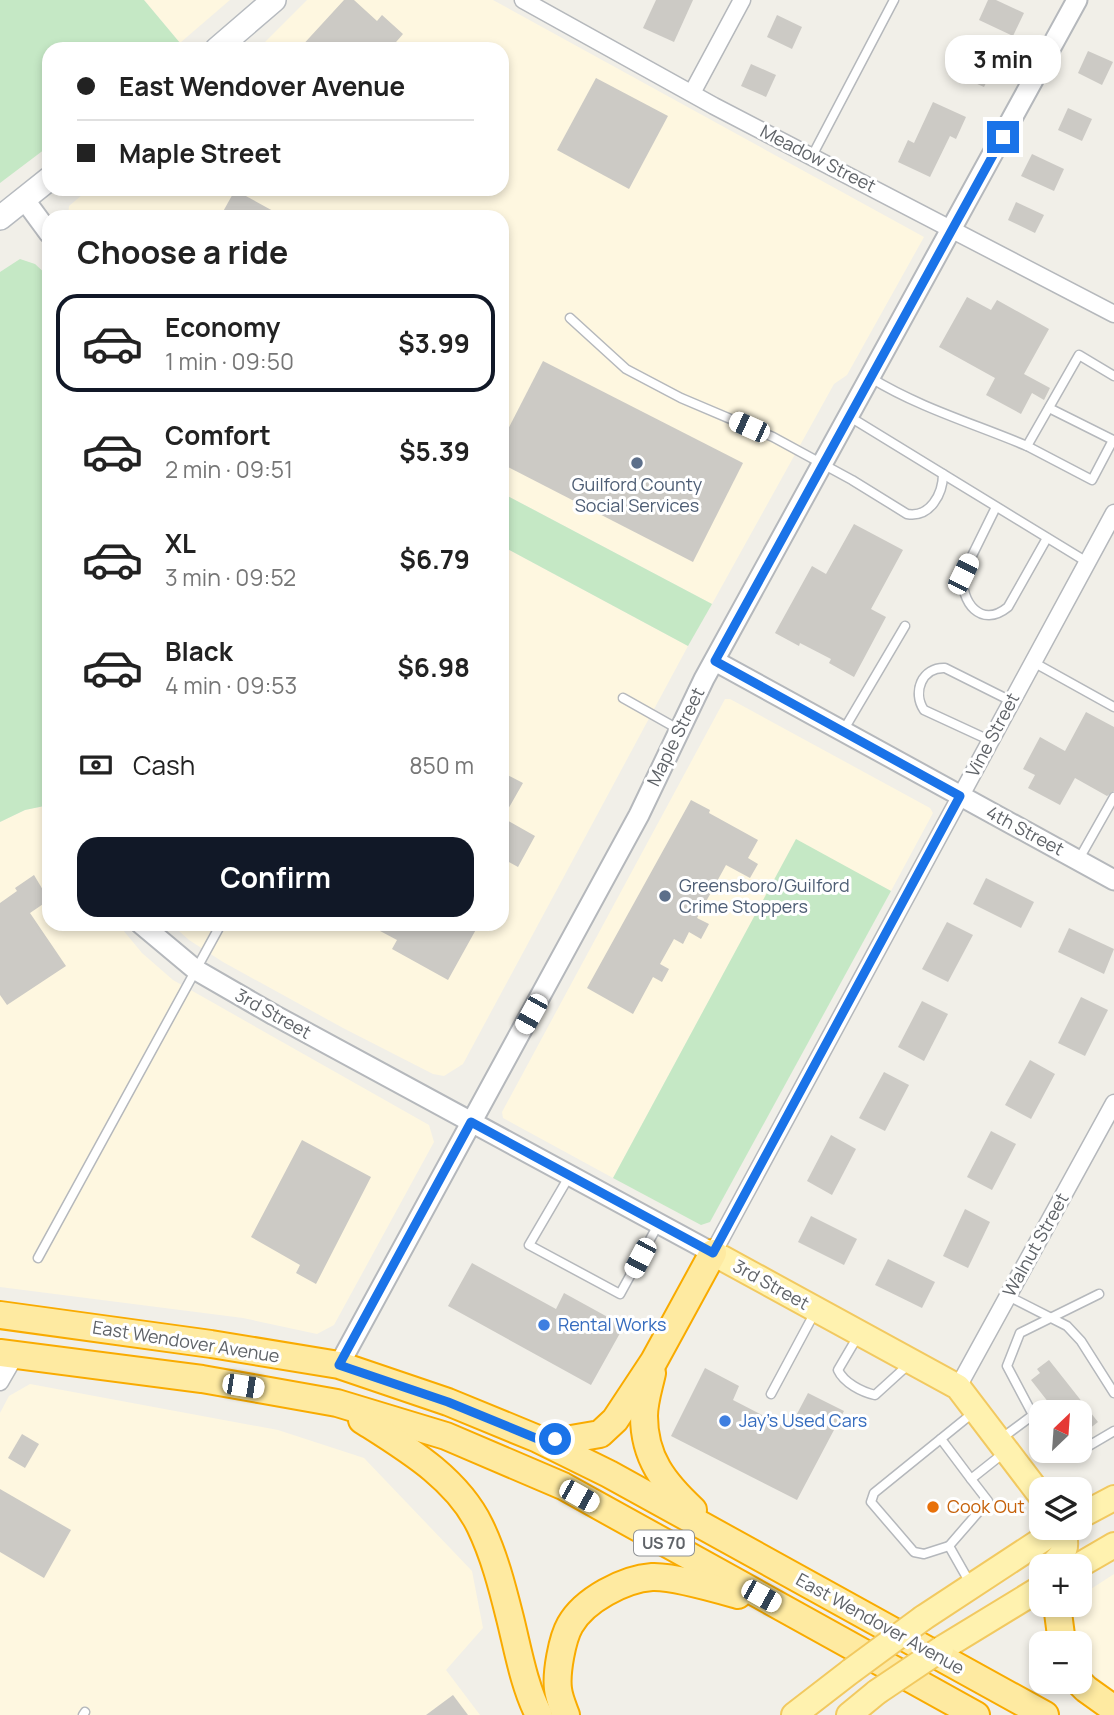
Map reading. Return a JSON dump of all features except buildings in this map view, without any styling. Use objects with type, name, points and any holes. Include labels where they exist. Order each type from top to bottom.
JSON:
[{"type":"highway","points":[[538,1439],[571,1439],[600,1434],[615,1420],[654,1361],[713,1253]]},
{"type":"highway","name":"East Wendover Avenue","points":[[0,1315],[339,1365],[448,1402],[538,1439],[609,1474],[1045,1715]]},
{"type":"highway","name":"East Wendover Avenue","points":[[8,1354],[202,1379],[337,1403],[446,1436],[563,1486],[976,1715]]},
{"type":"highway","points":[[654,1361],[644,1415],[649,1454],[669,1488],[716,1534]]},
{"type":"highway","points":[[264,1390],[316,1384],[339,1365]]},
{"type":"highway","points":[[337,1403],[407,1449],[454,1488],[479,1524],[496,1565],[521,1662],[539,1715]]},
{"type":"highway","points":[[566,1715],[558,1688],[560,1660],[570,1625],[595,1599],[620,1584],[653,1577],[712,1587],[784,1609]]},
{"type":"highway","points":[[1092,1693],[1114,1709]]},
{"type":"main road","points":[[225,42],[274,0]]},
{"type":"main road","points":[[0,218],[42,185]]},
{"type":"main road","name":"3rd Street","points":[[713,1253],[958,1387],[1029,1480]]},
{"type":"main road","points":[[1092,1510],[1114,1498]]},
{"type":"main road","points":[[794,1715],[923,1618],[1043,1540]]},
{"type":"main road","points":[[1092,1558],[1114,1545]]},
{"type":"main road","points":[[1016,1603],[1029,1589]]},
{"type":"main road","points":[[849,1715],[877,1692],[960,1636],[1029,1595]]},
{"type":"street","name":"Meadow Street","points":[[523,0],[692,93],[1114,314]]},
{"type":"street","points":[[692,93],[742,0]]},
{"type":"street","name":"Maple Street","points":[[339,1365],[639,815],[715,661],[1077,0]]},
{"type":"street","points":[[24,199],[42,223]]},
{"type":"street","name":"Vine Street","points":[[713,1253],[1114,513]]},
{"type":"street","name":"4th Street","points":[[715,661],[1114,880]]},
{"type":"street","name":"3rd Street","points":[[149,931],[196,970],[713,1253]]},
{"type":"street","name":"Walnut Street","points":[[958,1387],[1114,1103]]},
{"type":"street","points":[[0,1382],[8,1354]]},
{"type":"lane","points":[[812,156],[894,0]]},
{"type":"lane","points":[[570,318],[626,369],[681,398],[773,437],[907,514],[923,513],[933,505],[943,484],[943,474]]},
{"type":"lane","points":[[1027,446],[1079,355],[1114,376]]},
{"type":"lane","points":[[870,377],[892,391],[1027,446],[1093,480],[1113,440],[1049,408]]},
{"type":"lane","points":[[849,416],[1087,562]]},
{"type":"lane","points":[[996,507],[963,574],[965,597],[976,612],[984,615],[1000,614],[1008,607],[1047,538]]},
{"type":"lane","points":[[843,732],[905,626]]},
{"type":"lane","points":[[1032,662],[1114,707]]},
{"type":"lane","points":[[989,740],[924,710],[919,694],[924,678],[929,671],[945,668],[1011,701]]},
{"type":"lane","points":[[623,698],[680,730]]},
{"type":"lane","points":[[1078,860],[1114,797]]},
{"type":"lane","points":[[38,1258],[217,931]]},
{"type":"lane","points":[[570,1175],[529,1245],[620,1294],[659,1224]]},
{"type":"lane","points":[[1029,1407],[1007,1366],[1020,1332],[1099,1294]]},
{"type":"lane","points":[[1008,1296],[1067,1326],[1081,1341],[1114,1393]]},
{"type":"lane","points":[[771,1394],[817,1310]]},
{"type":"lane","points":[[860,1334],[838,1370],[840,1376],[870,1395],[882,1391],[912,1361]]},
{"type":"lane","points":[[941,1439],[988,1501],[949,1546],[924,1554],[914,1552],[871,1502],[874,1493],[976,1410]]},
{"type":"lane","points":[[971,1479],[1029,1419]]},
{"type":"lane","points":[[1092,1444],[1114,1431]]},
{"type":"lane","points":[[949,1546],[972,1586]]},
{"type":"shaded area","points":[[144,0],[230,0],[181,42]]},
{"type":"shaded area","points":[[307,0],[493,0],[924,237],[847,375],[834,384],[712,604],[509,497],[509,210],[69,210],[69,206],[81,196],[509,196],[509,42],[265,42]]},
{"type":"shaded area","points":[[509,550],[688,646],[463,1064],[444,1076],[433,1074],[343,1028],[223,962],[179,931],[509,931]]},
{"type":"shaded area","points":[[725,699],[730,699],[930,808],[933,813],[891,891],[796,840],[613,1178],[503,1118],[502,1112]]},
{"type":"shaded area","points":[[42,806],[42,931],[124,931],[142,953],[173,980],[429,1125],[434,1142],[334,1325],[317,1334],[243,1318],[0,1287],[0,822],[25,810]]},
{"type":"shaded area","points":[[30,1384],[278,1430],[364,1458],[472,1571],[483,1628],[446,1670],[480,1715],[0,1715],[0,1413],[9,1396]]},
{"type":"shaded area","points":[[1114,1574],[1114,1691],[1092,1673],[1092,1631],[1076,1631],[1073,1617],[1092,1617],[1092,1588]]},
{"type":"green space","points":[[0,0],[144,0],[179,42],[42,42],[42,151],[0,183]]},
{"type":"green space","points":[[20,259],[35,264],[42,270],[42,806],[25,810],[0,822],[0,272]]},
{"type":"green space","points":[[509,497],[712,604],[688,646],[509,550]]},
{"type":"green space","points":[[796,839],[891,891],[710,1222],[701,1225],[613,1178]]},
{"type":"place","name":"Guilford County Social Services","points":[[637,463]]},
{"type":"place","name":"Greensboro/Guilford Crime Stoppers","points":[[665,896]]},
{"type":"place","name":"Rental Works","points":[[544,1325]]},
{"type":"place","name":"Jay's Used Cars","points":[[725,1421]]},
{"type":"place","name":"Cook Out","points":[[933,1507]]},
{"type":"route","points":[[555,1439],[538,1439],[448,1402],[339,1365],[471,1122],[713,1253],[960,796],[715,661],[1003,137]]}]
